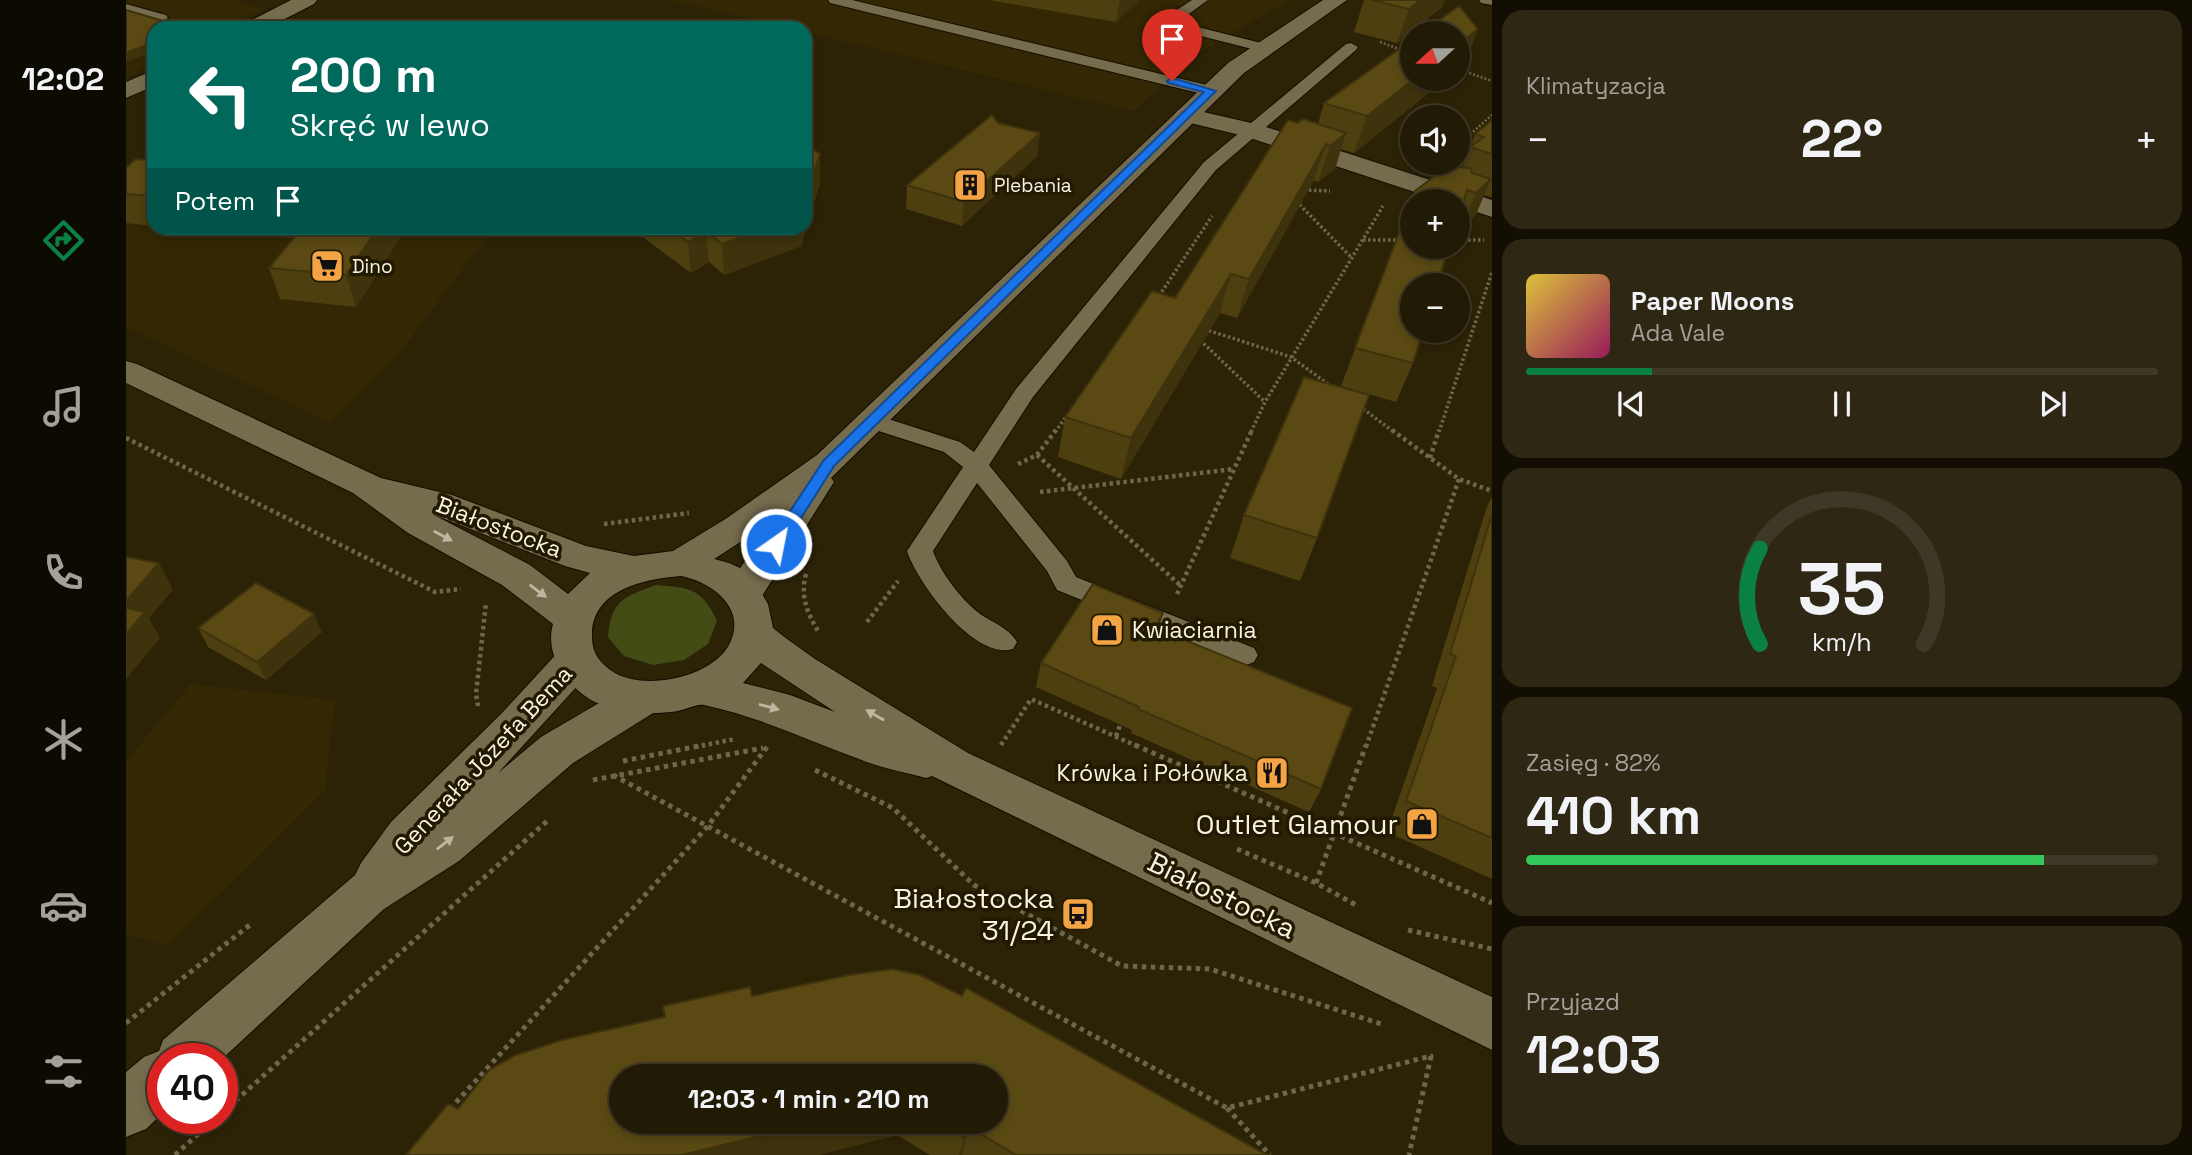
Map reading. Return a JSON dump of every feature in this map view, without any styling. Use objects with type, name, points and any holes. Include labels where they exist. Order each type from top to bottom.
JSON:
[{"type":"street","points":[[265,21],[307,0]]},
{"type":"street","points":[[681,563],[767,526],[871,421],[1211,91],[1236,68],[1337,0]]},
{"type":"street","points":[[126,91],[147,80]]},
{"type":"street","points":[[1186,115],[1251,130],[1492,209]]},
{"type":"street","name":"Białostocka","points":[[126,371],[366,485],[421,524],[516,575],[575,639]]},
{"type":"street","name":"Białostocka","points":[[366,485],[439,503],[578,557],[631,569]]},
{"type":"street","points":[[743,594],[767,526]]},
{"type":"street","points":[[681,563],[706,568],[727,579],[743,594],[753,613],[754,634],[745,655],[727,674],[703,689],[674,697],[643,698],[614,691],[591,678],[575,639],[586,598],[606,580],[631,569],[681,563]]},
{"type":"street","name":"Białostocka","points":[[754,634],[773,652],[816,681],[884,720],[952,766],[1492,1024]]},
{"type":"street","name":"Generała Józefa Bema","points":[[367,894],[408,836],[501,741],[575,639]]},
{"type":"street","name":"Białostocka","points":[[703,689],[790,712],[875,747],[952,766]]},
{"type":"street","name":"Generała Józefa Bema","points":[[200,1043],[367,894],[442,847],[556,750],[643,698]]},
{"type":"street","points":[[126,1109],[147,1090]]},
{"type":"lane","points":[[835,0],[1211,91]]},
{"type":"lane","points":[[1201,0],[1166,23],[1264,48]]},
{"type":"lane","points":[[1486,0],[1492,1]]},
{"type":"lane","points":[[126,8],[162,18]]},
{"type":"lane","points":[[1003,642],[964,616],[925,566],[920,551],[988,480],[1024,394],[1202,176],[1251,130],[1351,47]]},
{"type":"lane","points":[[871,421],[952,447],[988,480],[1058,567],[1066,583],[1244,655]]},
{"type":"path","points":[[1375,40],[1400,49]]},
{"type":"path","points":[[1470,73],[1492,81]]},
{"type":"path","points":[[1470,134],[1492,115]]},
{"type":"path","points":[[1298,189],[1337,192]]},
{"type":"path","points":[[1164,622],[1265,402],[1390,195]]},
{"type":"path","points":[[1294,198],[1352,258]]},
{"type":"path","points":[[1156,300],[1218,208]]},
{"type":"path","points":[[1363,240],[1400,240]]},
{"type":"path","points":[[1470,240],[1492,240]]},
{"type":"path","points":[[1430,458],[1492,272]]},
{"type":"path","points":[[1201,328],[1292,357],[1334,388]]},
{"type":"path","points":[[1196,338],[1207,345],[1265,402]]},
{"type":"path","points":[[1355,404],[1460,479],[1492,491]]},
{"type":"path","points":[[988,480],[1037,455],[1069,414]]},
{"type":"path","points":[[126,438],[435,592],[462,589]]},
{"type":"path","points":[[1037,455],[1181,586]]},
{"type":"path","points":[[988,480],[1075,489],[1234,470]]},
{"type":"path","points":[[1315,883],[1336,832],[1460,479]]},
{"type":"path","points":[[591,525],[726,508],[818,548],[803,581],[806,612],[824,640]]},
{"type":"path","points":[[867,622],[920,551]]},
{"type":"path","points":[[487,599],[476,694],[480,722],[501,741]]},
{"type":"path","points":[[1000,746],[1031,699],[1492,903]]},
{"type":"path","points":[[1115,736],[1126,710]]},
{"type":"path","points":[[621,761],[748,736]]},
{"type":"path","points":[[446,1114],[707,827],[773,740]]},
{"type":"path","points":[[988,740],[1013,752]]},
{"type":"path","points":[[592,777],[767,747],[780,753]]},
{"type":"path","points":[[805,765],[893,808],[974,885],[1122,966],[1210,969],[1386,1026]]},
{"type":"path","points":[[613,775],[1227,1108],[1270,1155]]},
{"type":"path","points":[[238,1099],[550,818]]},
{"type":"path","points":[[1227,845],[1315,883],[1364,909]]},
{"type":"path","points":[[126,1023],[251,924]]},
{"type":"path","points":[[1400,928],[1492,949]]},
{"type":"path","points":[[1227,1108],[1432,1056],[1409,1155]]},
{"type":"path","points":[[175,1155],[198,1134]]},
{"type":"shaded area","points":[[126,0],[234,0],[264,9],[241,21],[147,21],[147,68],[126,78]]},
{"type":"shaded area","points":[[671,0],[1290,0],[1200,52],[1133,111],[812,34],[812,21],[758,21]]},
{"type":"shaded area","points":[[126,168],[147,170],[147,235],[489,235],[399,354],[331,423],[126,327]]},
{"type":"shaded area","points":[[191,684],[335,700],[325,791],[167,946],[126,934],[126,761]]},
{"type":"green space","points":[[656,585],[694,592],[706,602],[717,621],[708,644],[684,660],[653,665],[624,656],[608,637],[612,615],[621,602]]},
{"type":"building","points":[[1371,0],[1420,0],[1409,9]]},
{"type":"building","points":[[1459,6],[1478,29],[1470,35],[1470,21],[1438,21]]},
{"type":"building","points":[[126,10],[163,21],[147,21],[147,45],[126,53]]},
{"type":"building","points":[[1400,49],[1400,90],[1367,116],[1324,103]]},
{"type":"building","points":[[992,115],[998,123],[1040,133],[964,202],[907,185]]},
{"type":"building","points":[[1303,119],[1346,133],[1330,146],[1326,144],[1249,279],[1231,274],[1131,438],[1065,417],[1152,291],[1175,298],[1288,120],[1298,123]]},
{"type":"building","points":[[1492,120],[1492,154],[1470,147],[1484,137],[1475,134]]},
{"type":"building","points":[[812,149],[820,154],[812,179]]},
{"type":"building","points":[[136,159],[147,160],[147,196],[126,194],[126,168]]},
{"type":"building","points":[[1470,168],[1472,173],[1491,179],[1476,193],[1470,189],[1418,189],[1436,175],[1470,175]]},
{"type":"building","points":[[1400,230],[1400,259],[1445,259],[1441,273],[1400,273],[1400,343],[1419,343],[1413,363],[1355,348]]},
{"type":"building","points":[[296,235],[373,235],[346,275],[269,268]]},
{"type":"building","points":[[678,235],[701,235],[688,242]]},
{"type":"building","points":[[710,235],[748,235],[722,244]]},
{"type":"building","points":[[1304,377],[1369,395],[1317,538],[1244,515]]},
{"type":"building","points":[[1492,514],[1492,838],[1406,801],[1456,656],[1450,654]]},
{"type":"building","points":[[126,557],[159,563],[126,601]]},
{"type":"building","points":[[256,583],[314,614],[257,662],[198,628]]},
{"type":"building","points":[[1093,584],[1163,613],[1155,628],[1352,708],[1321,789],[1138,709],[1139,707],[1041,663]]},
{"type":"building","points":[[126,608],[145,612],[126,634]]},
{"type":"building","points":[[892,969],[920,975],[962,996],[966,988],[1267,1155],[1016,1155],[981,1134],[1008,1134],[1008,1064],[609,1064],[609,1134],[768,1134],[682,1155],[406,1155],[448,1104],[458,1109],[489,1070],[516,1055],[562,1040],[665,1017],[663,1006],[750,987],[752,996],[849,975]]},
{"type":"place","name":"Plebania","points":[[970,185]]},
{"type":"place","name":"Dino","points":[[327,266]]},
{"type":"place","name":"Kwiaciarnia","points":[[1107,630]]},
{"type":"place","name":"Krówka i Połówka","points":[[1272,773]]},
{"type":"place","name":"Outlet Glamour","points":[[1422,824]]},
{"type":"place","name":"Białostocka 31/24","points":[[1078,914]]},
{"type":"route","points":[[776,544],[829,463],[1211,91],[1172,81]]}]
